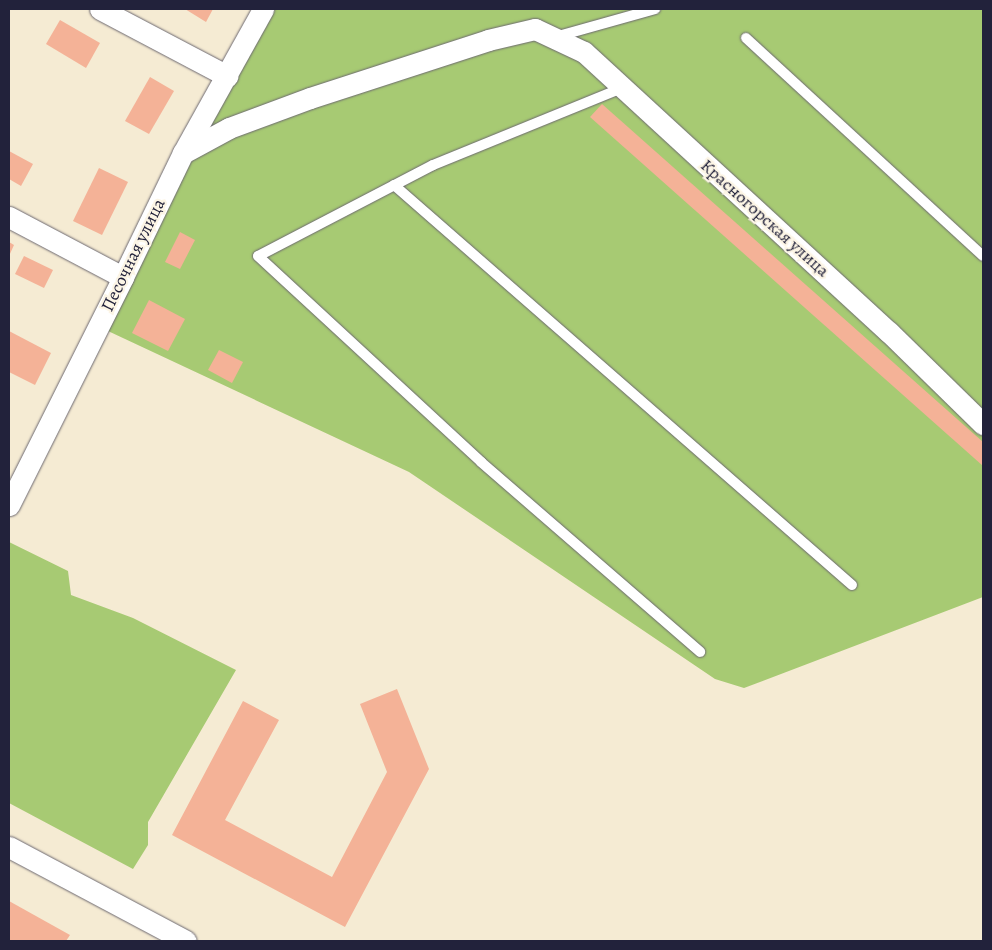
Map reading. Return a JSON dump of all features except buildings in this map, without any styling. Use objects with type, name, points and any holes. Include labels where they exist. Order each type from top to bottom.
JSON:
[{"type":"street","points":[[100,9],[227,76]]},
{"type":"street","name":"Песочная улица","points":[[9,504],[16,476],[123,277],[183,153],[263,9]]},
{"type":"street","points":[[183,153],[229,128],[310,98],[488,40],[543,34]]},
{"type":"street","name":"Красногорская улица","points":[[543,34],[584,52],[889,332],[983,424]]},
{"type":"street","points":[[9,217],[123,277]]},
{"type":"street","points":[[9,847],[186,941]]},
{"type":"lane","points":[[543,34],[655,9]]},
{"type":"lane","points":[[746,38],[983,256]]},
{"type":"lane","points":[[622,88],[433,165],[258,256],[481,462],[700,652]]},
{"type":"lane","points":[[394,185],[852,586]]},
{"type":"green space","points":[[253,9],[983,9],[983,597],[744,688],[715,679],[409,472],[93,324]]},
{"type":"green space","points":[[9,542],[68,571],[71,595],[133,618],[236,670],[148,822],[148,845],[133,869],[9,803]]}]
